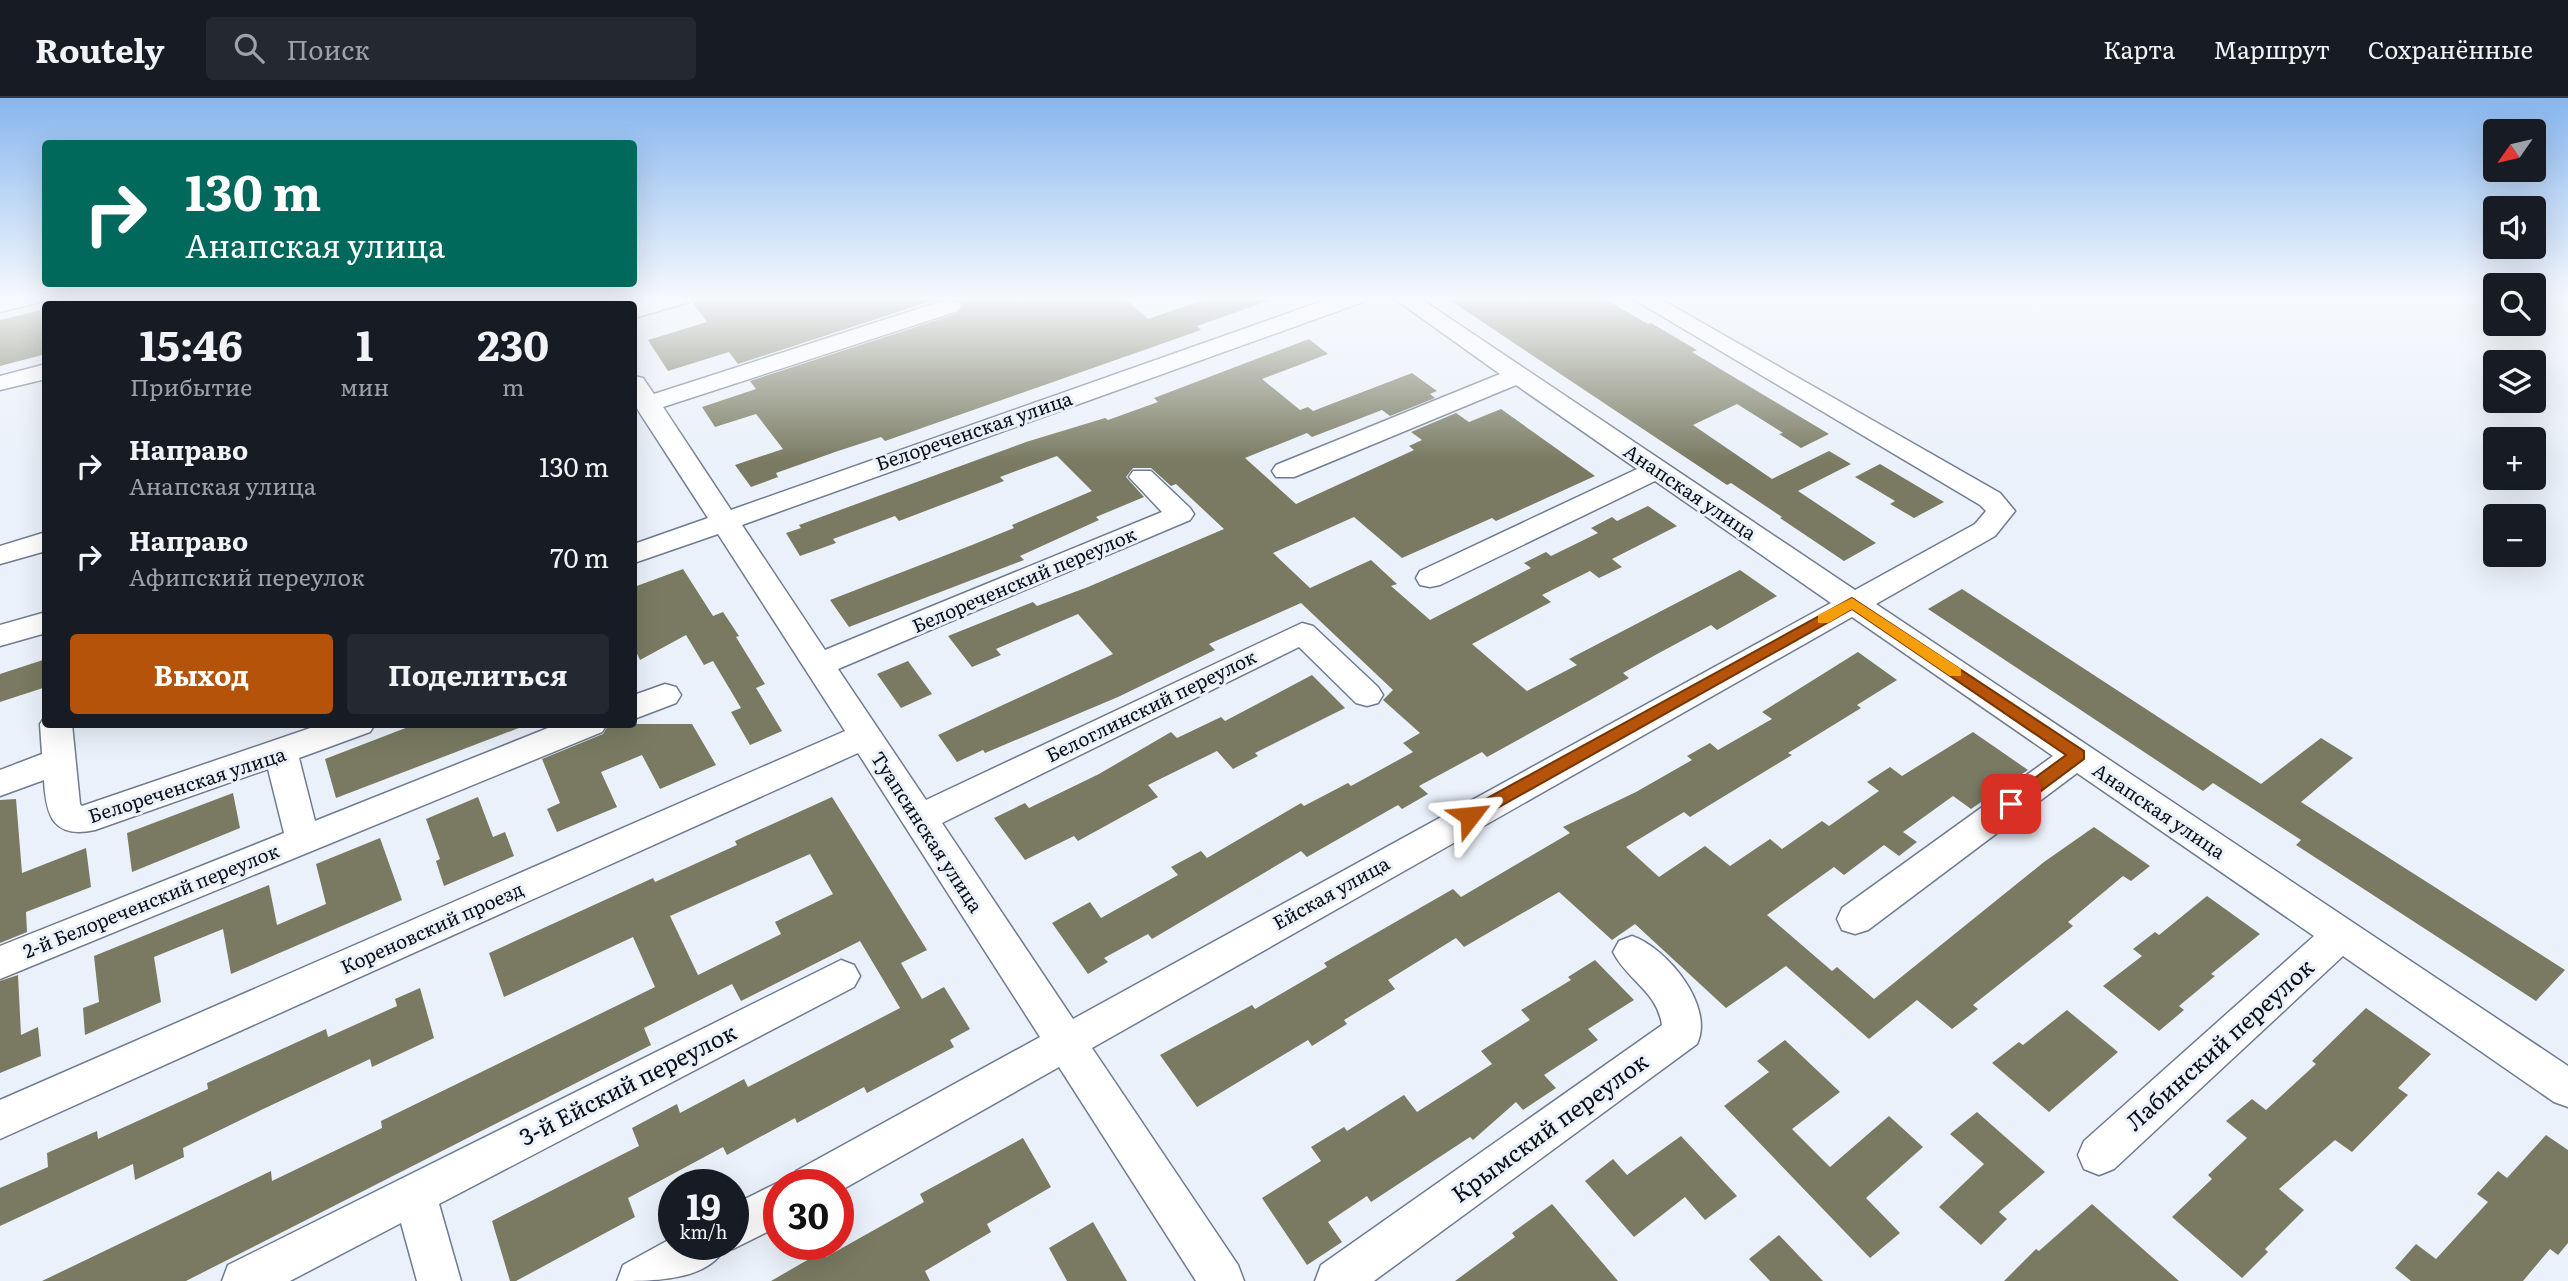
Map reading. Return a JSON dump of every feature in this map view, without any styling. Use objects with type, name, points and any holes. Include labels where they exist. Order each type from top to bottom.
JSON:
[{"type":"street","points":[[640,393],[785,352]]},
{"type":"street","name":"Белореченская улица","points":[[637,553],[1198,352]]},
{"type":"street","name":"Анапская улица","points":[[1485,352],[2568,1089]]},
{"type":"street","name":"Ейская улица","points":[[839,1169],[1985,530],[2001,511],[1990,499],[1736,352]]},
{"type":"street","points":[[0,383],[42,372]]},
{"type":"street","points":[[1286,471],[1519,375]]},
{"type":"street","name":"Туапсинская улица","points":[[640,393],[1222,1281]]},
{"type":"street","points":[[1430,578],[1657,470]]},
{"type":"street","name":"Белореченский переулок","points":[[818,666],[1180,514],[1142,477]]},
{"type":"street","points":[[0,555],[42,542]]},
{"type":"street","points":[[0,636],[42,623]]},
{"type":"street","name":"Белоглинский переулок","points":[[919,819],[1302,633],[1367,695]]},
{"type":"street","points":[[637,707],[665,695]]},
{"type":"street","name":"Белореченская улица","points":[[56,728],[63,809],[76,821],[95,817],[281,754],[349,728]]},
{"type":"street","name":"2-й Белореченский переулок","points":[[0,963],[581,728]]},
{"type":"street","name":"Кореновский проезд","points":[[0,1120],[865,736]]},
{"type":"street","name":"2-й Белореченский переулок","points":[[281,754],[303,839]]},
{"type":"street","points":[[1855,919],[2078,755]]},
{"type":"street","points":[[0,783],[57,762]]},
{"type":"street","name":"Лабинский переулок","points":[[2099,1155],[2341,935]]},
{"type":"street","name":"Крымский переулок","points":[[1337,1281],[1683,1031],[1678,1000],[1632,952]]},
{"type":"street","name":"3-й Ейский переулок","points":[[244,1281],[841,976]]},
{"type":"street","points":[[415,1194],[439,1281]]},
{"type":"street","points":[[639,1281],[676,1260]]},
{"type":"building","points":[[0,352],[42,352],[42,355],[0,366]]},
{"type":"building","points":[[656,352],[728,352],[668,371]]},
{"type":"building","points":[[729,352],[774,352],[738,364]]},
{"type":"building","points":[[838,352],[1138,352],[885,441],[881,437],[838,451],[776,473],[778,477],[751,487],[735,465],[783,449],[756,414],[715,427],[702,407],[756,389],[750,381]]},
{"type":"building","points":[[1274,352],[1328,354],[1262,379],[1300,410],[1308,407],[1313,411],[1412,373],[1437,391],[1430,394],[1435,398],[1390,416],[1382,410],[1312,437],[1307,433],[1245,458],[1296,504],[1414,450],[1409,446],[1422,440],[1411,432],[1456,413],[1469,422],[1501,409],[1595,476],[1496,521],[1492,518],[1402,558],[1354,517],[1273,553],[1310,588],[1371,560],[1397,584],[1391,586],[1430,620],[1531,568],[1524,563],[1546,552],[1551,556],[1598,533],[1591,528],[1612,517],[1617,521],[1648,506],[1677,526],[1612,559],[1622,567],[1599,578],[1590,571],[1542,595],[1551,602],[1472,644],[1527,691],[1577,665],[1569,659],[1740,570],[1777,596],[1717,630],[1711,625],[1659,653],[1623,673],[1629,678],[1592,699],[1487,757],[1482,752],[1419,786],[1428,794],[1402,809],[1398,805],[1307,857],[1301,851],[1152,939],[1148,934],[1104,958],[1108,962],[1088,974],[1052,923],[1090,902],[1101,918],[1178,875],[1171,867],[1201,851],[1207,858],[1301,803],[1304,806],[1348,783],[1351,786],[1413,752],[1403,743],[1420,733],[1383,700],[1393,690],[1301,603],[1209,644],[1215,650],[1118,697],[985,753],[983,750],[957,762],[938,735],[1113,654],[1078,614],[996,649],[1001,655],[972,667],[948,636],[1033,602],[1037,606],[1088,587],[1224,529],[1176,484],[1171,486],[1151,468],[1133,468],[1126,477],[1144,497],[1096,517],[1099,520],[1020,556],[1024,560],[849,627],[830,600],[1014,528],[1012,525],[1092,491],[1057,456],[1000,477],[1004,481],[899,521],[895,516],[833,539],[836,543],[800,556],[786,533],[801,528],[799,525],[1026,442],[1105,418],[1108,420],[1158,402],[1154,398]]},
{"type":"building","points":[[1528,352],[1692,352],[1829,434],[1801,448],[1779,434],[1783,433],[1737,404],[1693,425],[1772,479],[1829,451],[1851,464],[1798,491],[1876,543],[1844,561],[1731,483],[1727,485]]},
{"type":"building","points":[[1880,464],[1944,502],[1914,518],[1890,504],[1895,501],[1855,477]]},
{"type":"building","points":[[683,569],[713,616],[723,612],[739,636],[736,637],[765,684],[756,688],[782,731],[750,745],[731,712],[741,708],[713,661],[704,665],[686,635],[640,660],[637,654],[637,586]]},
{"type":"building","points":[[1962,589],[2261,784],[2321,738],[2353,758],[2301,802],[2565,970],[2536,1001],[2296,845],[2301,840],[2213,783],[2203,791],[1928,609]]},
{"type":"building","points":[[1858,652],[1897,680],[1857,705],[1861,708],[1788,753],[1792,755],[1690,817],[1684,812],[1626,847],[1659,877],[1705,846],[1730,866],[1770,839],[1782,849],[1822,821],[1829,826],[1879,791],[1867,782],[1890,767],[1902,776],[1973,732],[2028,770],[1971,809],[1953,796],[1903,832],[1917,842],[1899,856],[1884,845],[1844,875],[1834,867],[1767,915],[1832,971],[1837,967],[1874,999],[2044,862],[2094,827],[2150,866],[2131,881],[2123,876],[2068,922],[2073,926],[1973,1005],[1978,1009],[1952,1029],[1917,1000],[1869,1039],[1786,966],[1726,1008],[1635,924],[1612,940],[1559,892],[1464,947],[1456,938],[1388,980],[1395,989],[1344,1020],[1347,1024],[1312,1046],[1308,1040],[1197,1107],[1160,1055],[1252,1005],[1255,1009],[1327,967],[1324,963],[1453,889],[1461,897],[1570,833],[1563,827],[1636,792],[1692,760],[1687,756],[1710,743],[1718,750],[1772,719],[1762,712]]},
{"type":"building","points":[[42,660],[42,688],[0,702],[0,674]]},
{"type":"building","points":[[908,661],[932,694],[901,708],[877,674]]},
{"type":"building","points":[[1312,675],[1345,708],[1255,753],[1258,756],[1233,769],[1217,751],[1148,785],[1158,797],[1078,841],[1074,836],[1025,860],[994,818],[1025,803],[1029,808],[1099,774],[1171,732],[1177,738],[1221,717],[1225,721]]},
{"type":"building","points":[[637,724],[692,724],[716,765],[660,789],[642,755],[601,772],[617,807],[557,832],[547,809],[560,803],[542,759],[603,734],[607,728],[637,728]]},
{"type":"building","points":[[406,728],[519,728],[336,798],[325,759]]},
{"type":"building","points":[[233,793],[240,828],[132,872],[127,833]]},
{"type":"building","points":[[478,797],[493,837],[505,832],[514,856],[444,886],[436,861],[440,859],[426,819]]},
{"type":"building","points":[[832,797],[927,950],[901,963],[922,999],[944,987],[970,1029],[950,1040],[954,1047],[867,1093],[864,1087],[797,1123],[795,1118],[727,1155],[723,1147],[682,1169],[658,1169],[658,1182],[628,1198],[635,1217],[516,1281],[510,1281],[492,1221],[639,1146],[632,1128],[677,1104],[680,1113],[744,1079],[748,1087],[900,1008],[860,941],[741,1001],[732,984],[644,1028],[651,1045],[186,1281],[42,1281],[271,1171],[272,1181],[382,1128],[381,1121],[655,987],[633,937],[504,997],[489,953],[653,878],[655,882],[737,845],[735,841]],"holes":[[[810,854],[833,894],[775,922],[781,934],[698,975],[670,916]]]},
{"type":"building","points":[[16,799],[22,873],[86,848],[91,887],[26,912],[27,932],[0,943],[0,800]]},
{"type":"building","points":[[380,838],[402,900],[231,974],[223,929],[154,957],[161,1002],[85,1035],[83,1008],[99,1002],[94,956],[269,885],[277,925],[326,904],[316,864]]},
{"type":"building","points":[[2207,896],[2260,934],[2211,974],[2215,976],[2179,1006],[2184,1010],[2159,1031],[2103,986],[2142,956],[2133,949],[2155,932],[2159,935]]},
{"type":"building","points":[[1595,960],[1634,1000],[1588,1029],[1598,1040],[1544,1075],[1556,1088],[1523,1110],[1516,1102],[1473,1140],[1470,1137],[1371,1202],[1367,1196],[1328,1222],[1342,1242],[1307,1265],[1262,1198],[1321,1161],[1311,1147],[1344,1127],[1347,1131],[1404,1095],[1417,1112],[1492,1064],[1481,1051],[1530,1020],[1521,1010],[1571,980],[1568,977]]},
{"type":"building","points":[[18,975],[21,1035],[38,1027],[41,1056],[0,1073],[0,981]]},
{"type":"building","points":[[420,988],[434,1038],[372,1067],[370,1059],[261,1110],[183,1148],[184,1157],[135,1180],[133,1164],[0,1226],[0,1188],[48,1167],[47,1153],[97,1131],[98,1139],[208,1089],[207,1083],[326,1029],[328,1037],[397,1006],[395,999]]},
{"type":"building","points":[[2366,1008],[2431,1054],[2398,1088],[2408,1095],[2352,1152],[2335,1140],[2279,1189],[2304,1210],[2265,1249],[2268,1252],[2242,1278],[2172,1217],[2212,1179],[2208,1175],[2247,1138],[2226,1121],[2252,1099],[2266,1110],[2316,1064],[2312,1061]]},
{"type":"building","points":[[2067,1010],[2118,1052],[2049,1112],[1992,1063],[2019,1042],[2023,1045]]},
{"type":"building","points":[[1785,1040],[1840,1092],[1792,1129],[1830,1167],[1889,1116],[1923,1147],[1866,1198],[1900,1233],[1870,1258],[1724,1106],[1769,1072],[1757,1061]]},
{"type":"building","points":[[1977,1112],[2045,1172],[1999,1212],[2007,1219],[1981,1245],[1939,1207],[1984,1164],[1950,1134]]},
{"type":"building","points":[[2546,1135],[2568,1150],[2568,1243],[2558,1255],[2550,1249],[2523,1281],[2411,1281],[2395,1268],[2416,1244],[2436,1259],[2488,1202],[2477,1194],[2498,1171],[2507,1178]]},
{"type":"building","points":[[1681,1136],[1737,1196],[1705,1220],[1685,1197],[1634,1237],[1585,1181],[1613,1159],[1627,1175]]},
{"type":"building","points":[[1023,1138],[1051,1187],[987,1224],[991,1232],[925,1271],[930,1281],[771,1281],[807,1260],[854,1260],[854,1241],[924,1202],[920,1194]]},
{"type":"building","points":[[1552,1204],[1618,1281],[1455,1281],[1515,1237],[1512,1233]]},
{"type":"building","points":[[2092,1204],[2179,1281],[2004,1281],[2036,1249],[2039,1251]]},
{"type":"building","points":[[1093,1222],[1127,1281],[1067,1281],[1049,1248]]},
{"type":"building","points":[[1779,1235],[1823,1281],[1770,1281],[1749,1259]]},
{"type":"slow traffic","points":[[1823,619],[1852,603],[1956,672]]},
{"type":"route","points":[[1470,816],[1852,603],[2078,755],[2011,804]]}]
